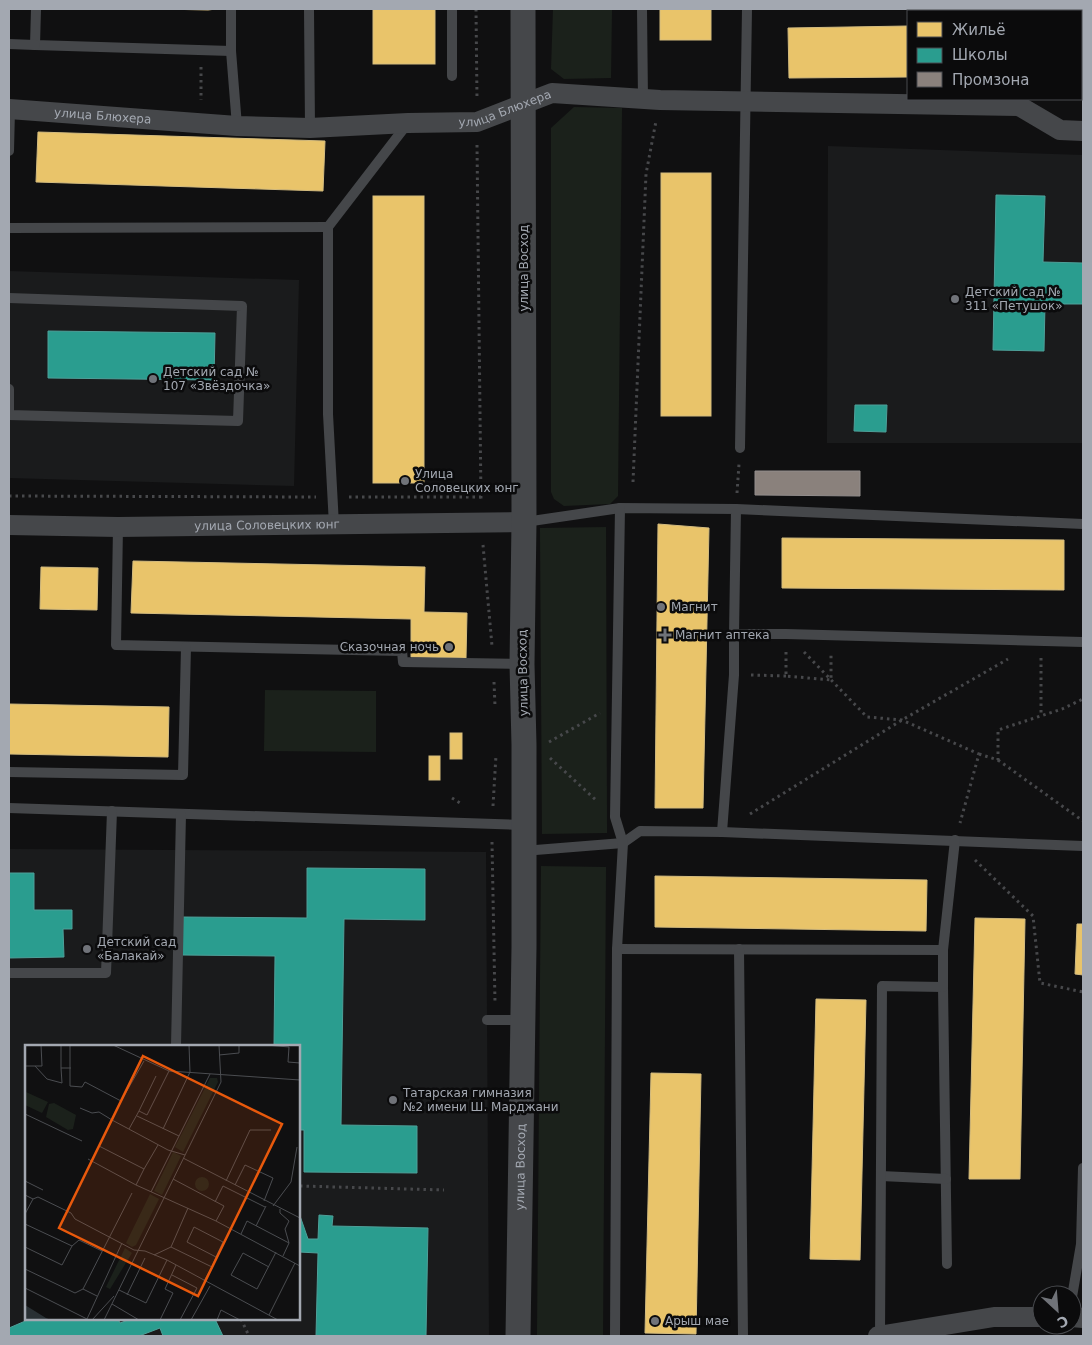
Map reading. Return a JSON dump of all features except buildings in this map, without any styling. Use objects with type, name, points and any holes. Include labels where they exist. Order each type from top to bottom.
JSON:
[{"type":"street","name":"улица Восход","points":[[518,1336],[523,1020],[524,9]]},
{"type":"street","name":"улица Блюхера","points":[[9,110],[202,124],[310,128],[477,122],[552,93],[651,100],[1019,106],[1060,130],[1083,131]]},
{"type":"street","name":"улица Соловецких юнг","points":[[9,526],[118,528],[524,522]]},
{"type":"street","points":[[879,1336],[994,1317],[1032,1317]]},
{"type":"lane","points":[[35,45],[36,9]]},
{"type":"lane","points":[[231,9],[231,51],[237,126]]},
{"type":"lane","points":[[309,9],[310,128]]},
{"type":"lane","points":[[452,9],[452,76]]},
{"type":"lane","points":[[642,9],[651,100]]},
{"type":"lane","points":[[740,448],[747,9]]},
{"type":"lane","points":[[9,44],[231,51]]},
{"type":"lane","points":[[9,110],[9,151]]},
{"type":"lane","points":[[334,525],[328,414],[328,227],[408,123]]},
{"type":"lane","points":[[9,228],[328,227]]},
{"type":"lane","points":[[9,298],[242,306],[238,421],[9,415],[9,389]]},
{"type":"lane","points":[[524,522],[620,508],[736,509],[1083,524]]},
{"type":"lane","points":[[615,1336],[618,949],[623,843],[615,817],[620,508]]},
{"type":"lane","points":[[722,832],[734,675],[736,509]]},
{"type":"lane","points":[[118,528],[116,645],[402,651],[404,662],[522,664]]},
{"type":"lane","points":[[734,634],[1083,642]]},
{"type":"lane","points":[[9,772],[183,775],[186,647]]},
{"type":"lane","points":[[9,808],[523,825]]},
{"type":"lane","points":[[9,973],[106,973],[112,812]]},
{"type":"lane","points":[[176,1045],[181,814]]},
{"type":"lane","points":[[523,852],[623,843],[640,831],[722,832],[1083,846]]},
{"type":"lane","points":[[947,1264],[943,987],[944,950],[955,840]]},
{"type":"lane","points":[[618,949],[944,950]]},
{"type":"lane","points":[[739,949],[743,1336]]},
{"type":"lane","points":[[879,1336],[882,986],[943,987]]},
{"type":"lane","points":[[487,1020],[523,1020]]},
{"type":"lane","points":[[1074,1285],[1081,1244],[1083,1168]]},
{"type":"lane","points":[[881,1176],[946,1179]]},
{"type":"path","points":[[476,9],[481,482]]},
{"type":"path","points":[[202,49],[202,124]]},
{"type":"path","points":[[633,482],[646,174],[651,100]]},
{"type":"path","points":[[736,509],[740,448]]},
{"type":"path","points":[[9,496],[481,496]]},
{"type":"path","points":[[786,634],[786,676]]},
{"type":"path","points":[[786,634],[867,717],[902,720],[978,754],[998,760],[1083,821]]},
{"type":"path","points":[[831,635],[831,680]]},
{"type":"path","points":[[722,832],[902,720],[1040,641],[1041,716]]},
{"type":"path","points":[[734,675],[786,676],[831,680]]},
{"type":"path","points":[[998,760],[998,730],[1062,709],[1083,699]]},
{"type":"path","points":[[548,743],[617,703]]},
{"type":"path","points":[[546,754],[615,817]]},
{"type":"path","points":[[978,754],[955,840],[1033,916],[1040,983],[1083,992]]},
{"type":"path","points":[[300,1186],[444,1190]]},
{"type":"path","points":[[241,1320],[249,1336]]},
{"type":"shaded area","points":[[553,9],[612,9],[611,78],[564,79],[551,69]]},
{"type":"shaded area","points":[[574,107],[622,108],[618,496],[610,504],[564,506],[554,499],[551,492],[551,128]]},
{"type":"shaded area","name":"Детский сад № 311 «Петушок»","points":[[828,146],[1083,155],[1083,443],[827,443]]},
{"type":"shaded area","name":"Детский сад № 107 «Звёздочка»","points":[[9,271],[299,280],[294,486],[9,478]]},
{"type":"shaded area","points":[[606,527],[607,833],[542,834],[540,528]]},
{"type":"shaded area","points":[[265,690],[376,691],[376,752],[264,751]]},
{"type":"shaded area","name":"Татарская гимназия №2 имени Ш. Марджани","points":[[9,849],[486,852],[489,1336],[9,1336]]},
{"type":"shaded area","points":[[541,866],[606,867],[603,1336],[537,1336]]},
{"type":"place","name":"Детский сад № 311 «Петушок»","points":[[955,299]]},
{"type":"place","name":"Детский сад № 107 «Звёздочка»","points":[[153,379]]},
{"type":"place","name":"Улица Соловецких юнг","points":[[405,481]]},
{"type":"place","name":"Магнит","points":[[661,607]]},
{"type":"place","name":"Магнит аптека","points":[[665,635]]},
{"type":"place","name":"Сказочная ночь","points":[[449,647]]},
{"type":"place","name":"Детский сад «Балакай»","points":[[87,949]]},
{"type":"place","name":"Татарская гимназия №2 имени Ш. Марджани","points":[[393,1100]]},
{"type":"place","name":"Арыш мае","points":[[655,1321]]}]
